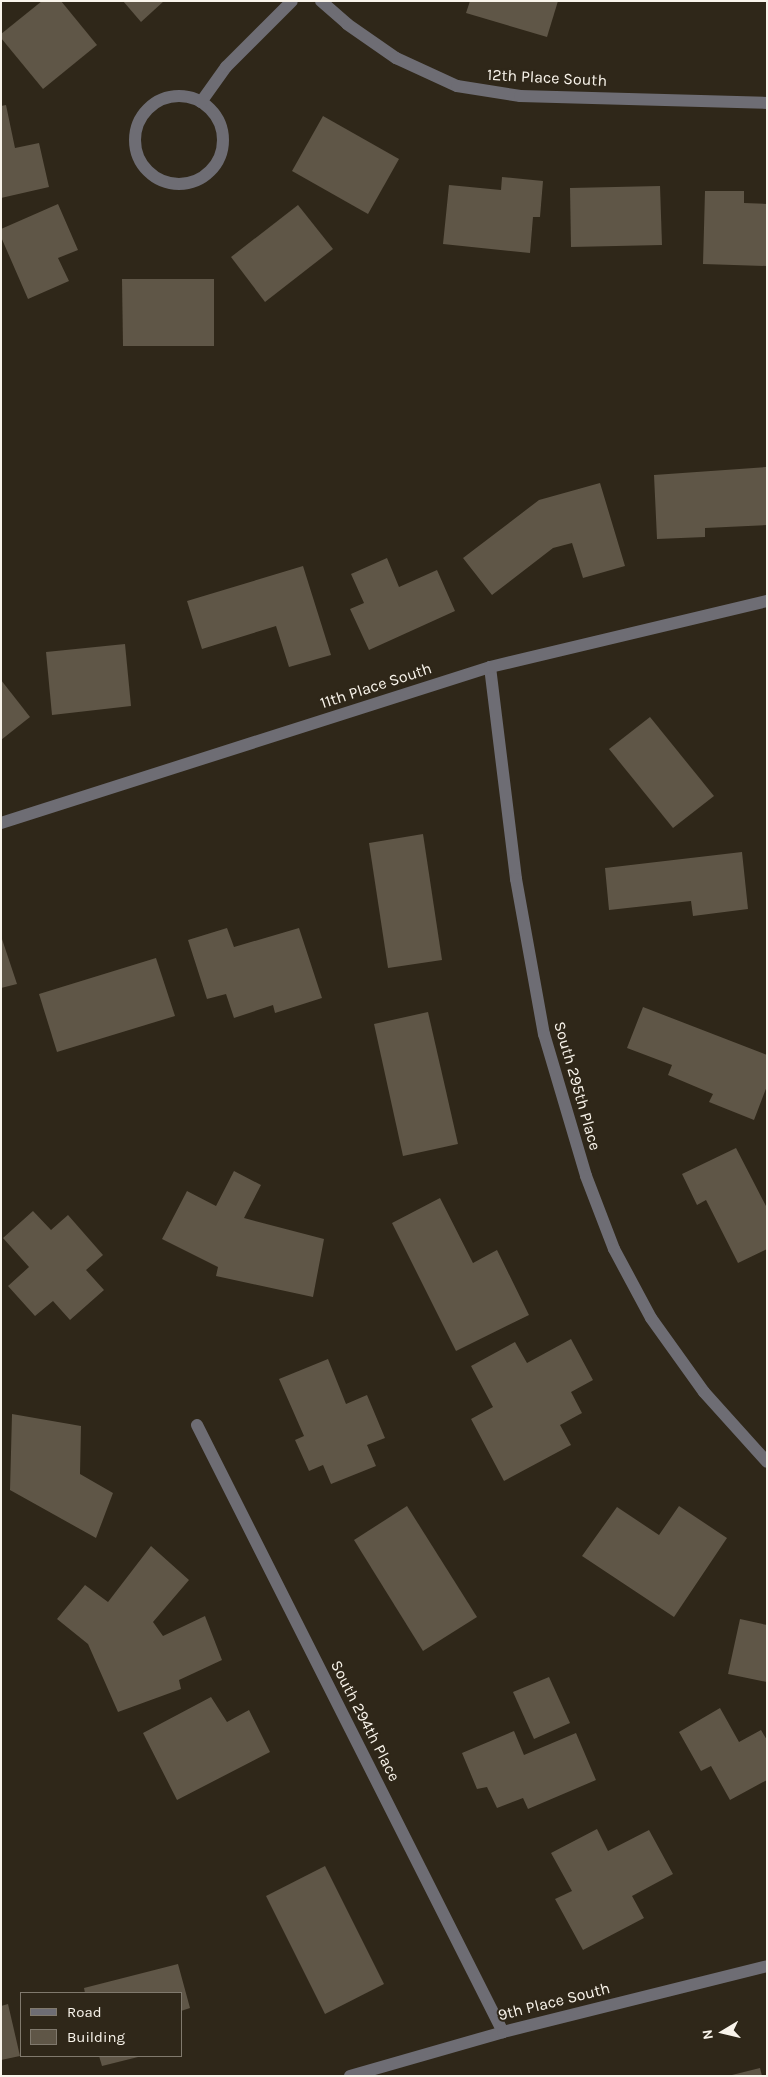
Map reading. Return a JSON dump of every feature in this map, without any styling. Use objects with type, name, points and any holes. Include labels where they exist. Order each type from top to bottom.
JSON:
[{"type":"street","points":[[202,102],[226,67],[292,1]]},
{"type":"street","name":"12th Place South","points":[[321,1],[347,24],[396,58],[457,86],[520,96],[767,102]]},
{"type":"street","points":[[173,96],[188,96],[202,102],[213,111],[224,138],[216,165],[193,182],[179,184],[152,175],[142,164],[136,150],[139,121],[147,109],[173,96]]},
{"type":"street","name":"11th Place South","points":[[1,823],[490,667],[767,601]]},
{"type":"street","name":"South 295th Place","points":[[490,667],[516,879],[544,1034],[586,1176],[614,1249],[651,1318],[704,1392],[767,1462]]},
{"type":"street","name":"South 294th Place","points":[[197,1425],[503,2032]]},
{"type":"street","name":"9th Place South","points":[[350,2076],[503,2032],[767,1966]]},
{"type":"building","points":[[42,1],[61,1],[97,45],[43,89],[1,38],[1,34]]},
{"type":"building","points":[[123,1],[164,1],[141,22]]},
{"type":"building","points":[[470,1],[558,1],[547,37],[466,13]]},
{"type":"building","points":[[6,105],[15,148],[39,143],[49,187],[1,198],[1,106]]},
{"type":"building","points":[[323,116],[399,159],[368,214],[292,171]]},
{"type":"building","points":[[502,177],[543,181],[540,217],[533,217],[530,253],[443,244],[449,185],[501,190]]},
{"type":"building","points":[[660,186],[662,245],[571,247],[570,188]]},
{"type":"building","points":[[705,191],[744,191],[744,203],[767,204],[767,266],[703,264]]},
{"type":"building","points":[[58,204],[78,250],[58,258],[69,281],[28,299],[1,237],[1,229]]},
{"type":"building","points":[[298,205],[333,249],[265,302],[231,257]]},
{"type":"building","points":[[122,279],[214,279],[214,346],[123,346]]},
{"type":"building","points":[[766,467],[767,525],[705,528],[705,537],[657,539],[654,475]]},
{"type":"building","points":[[600,483],[625,566],[583,578],[572,543],[553,548],[492,595],[463,558],[539,500]]},
{"type":"building","points":[[387,558],[399,587],[437,570],[455,611],[369,650],[350,609],[364,603],[351,574]]},
{"type":"building","points":[[303,566],[331,655],[289,667],[276,626],[202,649],[187,601]]},
{"type":"building","points":[[125,644],[131,706],[52,715],[46,652]]},
{"type":"building","points":[[1,680],[30,717],[1,740]]},
{"type":"building","points":[[650,717],[714,796],[673,828],[609,749]]},
{"type":"building","points":[[423,834],[442,960],[388,968],[369,843]]},
{"type":"building","points":[[742,852],[748,909],[693,916],[691,901],[609,910],[605,868]]},
{"type":"building","points":[[227,928],[234,947],[299,928],[322,998],[275,1013],[273,1005],[234,1018],[226,994],[207,999],[188,940]]},
{"type":"building","points":[[1,936],[17,984],[1,988]]},
{"type":"building","points":[[156,958],[175,1016],[57,1052],[39,994]]},
{"type":"building","points":[[643,1007],[767,1055],[767,1086],[754,1120],[709,1102],[713,1094],[668,1075],[672,1065],[627,1048]]},
{"type":"building","points":[[428,1012],[458,1144],[403,1156],[374,1024]]},
{"type":"building","points":[[736,1148],[767,1208],[767,1249],[738,1263],[706,1200],[697,1205],[682,1174]]},
{"type":"building","points":[[234,1171],[261,1185],[244,1218],[324,1239],[313,1297],[216,1276],[218,1267],[162,1239],[187,1191],[216,1206]]},
{"type":"building","points":[[440,1198],[473,1263],[497,1250],[529,1315],[456,1351],[392,1223]]},
{"type":"building","points":[[33,1211],[51,1230],[68,1215],[103,1255],[86,1270],[104,1290],[70,1320],[53,1301],[35,1316],[8,1286],[29,1267],[3,1238]]},
{"type":"building","points":[[571,1339],[593,1380],[571,1392],[582,1413],[560,1425],[571,1445],[504,1481],[471,1419],[493,1407],[471,1366],[515,1342],[527,1363]]},
{"type":"building","points":[[328,1359],[346,1404],[367,1395],[385,1438],[367,1445],[376,1466],[331,1484],[323,1465],[309,1471],[295,1440],[304,1436],[279,1379]]},
{"type":"building","points":[[12,1414],[81,1426],[80,1474],[113,1493],[96,1538],[10,1490]]},
{"type":"building","points":[[407,1506],[477,1617],[423,1651],[354,1540]]},
{"type":"building","points":[[679,1506],[727,1538],[674,1617],[582,1556],[617,1507],[659,1535]]},
{"type":"building","points":[[151,1546],[189,1580],[153,1622],[163,1636],[205,1616],[222,1660],[179,1680],[181,1689],[118,1712],[88,1644],[57,1619],[85,1585],[108,1602]]},
{"type":"building","points":[[740,1619],[767,1625],[767,1682],[728,1674]]},
{"type":"building","points":[[549,1677],[570,1723],[534,1739],[513,1692]]},
{"type":"building","points":[[211,1697],[227,1722],[249,1710],[270,1752],[177,1800],[143,1733]]},
{"type":"building","points":[[720,1708],[739,1742],[761,1730],[767,1740],[767,1780],[730,1800],[711,1766],[701,1771],[679,1732]]},
{"type":"building","points":[[514,1731],[524,1755],[576,1733],[596,1780],[528,1809],[523,1798],[497,1808],[487,1787],[477,1789],[462,1753]]},
{"type":"building","points":[[597,1829],[608,1851],[649,1830],[673,1874],[632,1896],[644,1918],[583,1950],[555,1899],[572,1891],[551,1853]]},
{"type":"building","points":[[325,1866],[384,1984],[325,2014],[266,1896]]},
{"type":"building","points":[[178,1964],[190,2008],[182,2011],[182,1992],[85,1992],[84,1988]]},
{"type":"building","points":[[8,2004],[20,2056],[1,2060],[1,2006]]},
{"type":"building","points":[[99,2057],[138,2057],[102,2066]]},
{"type":"building","points":[[760,2068],[762,2076],[732,2076],[732,2075]]}]
